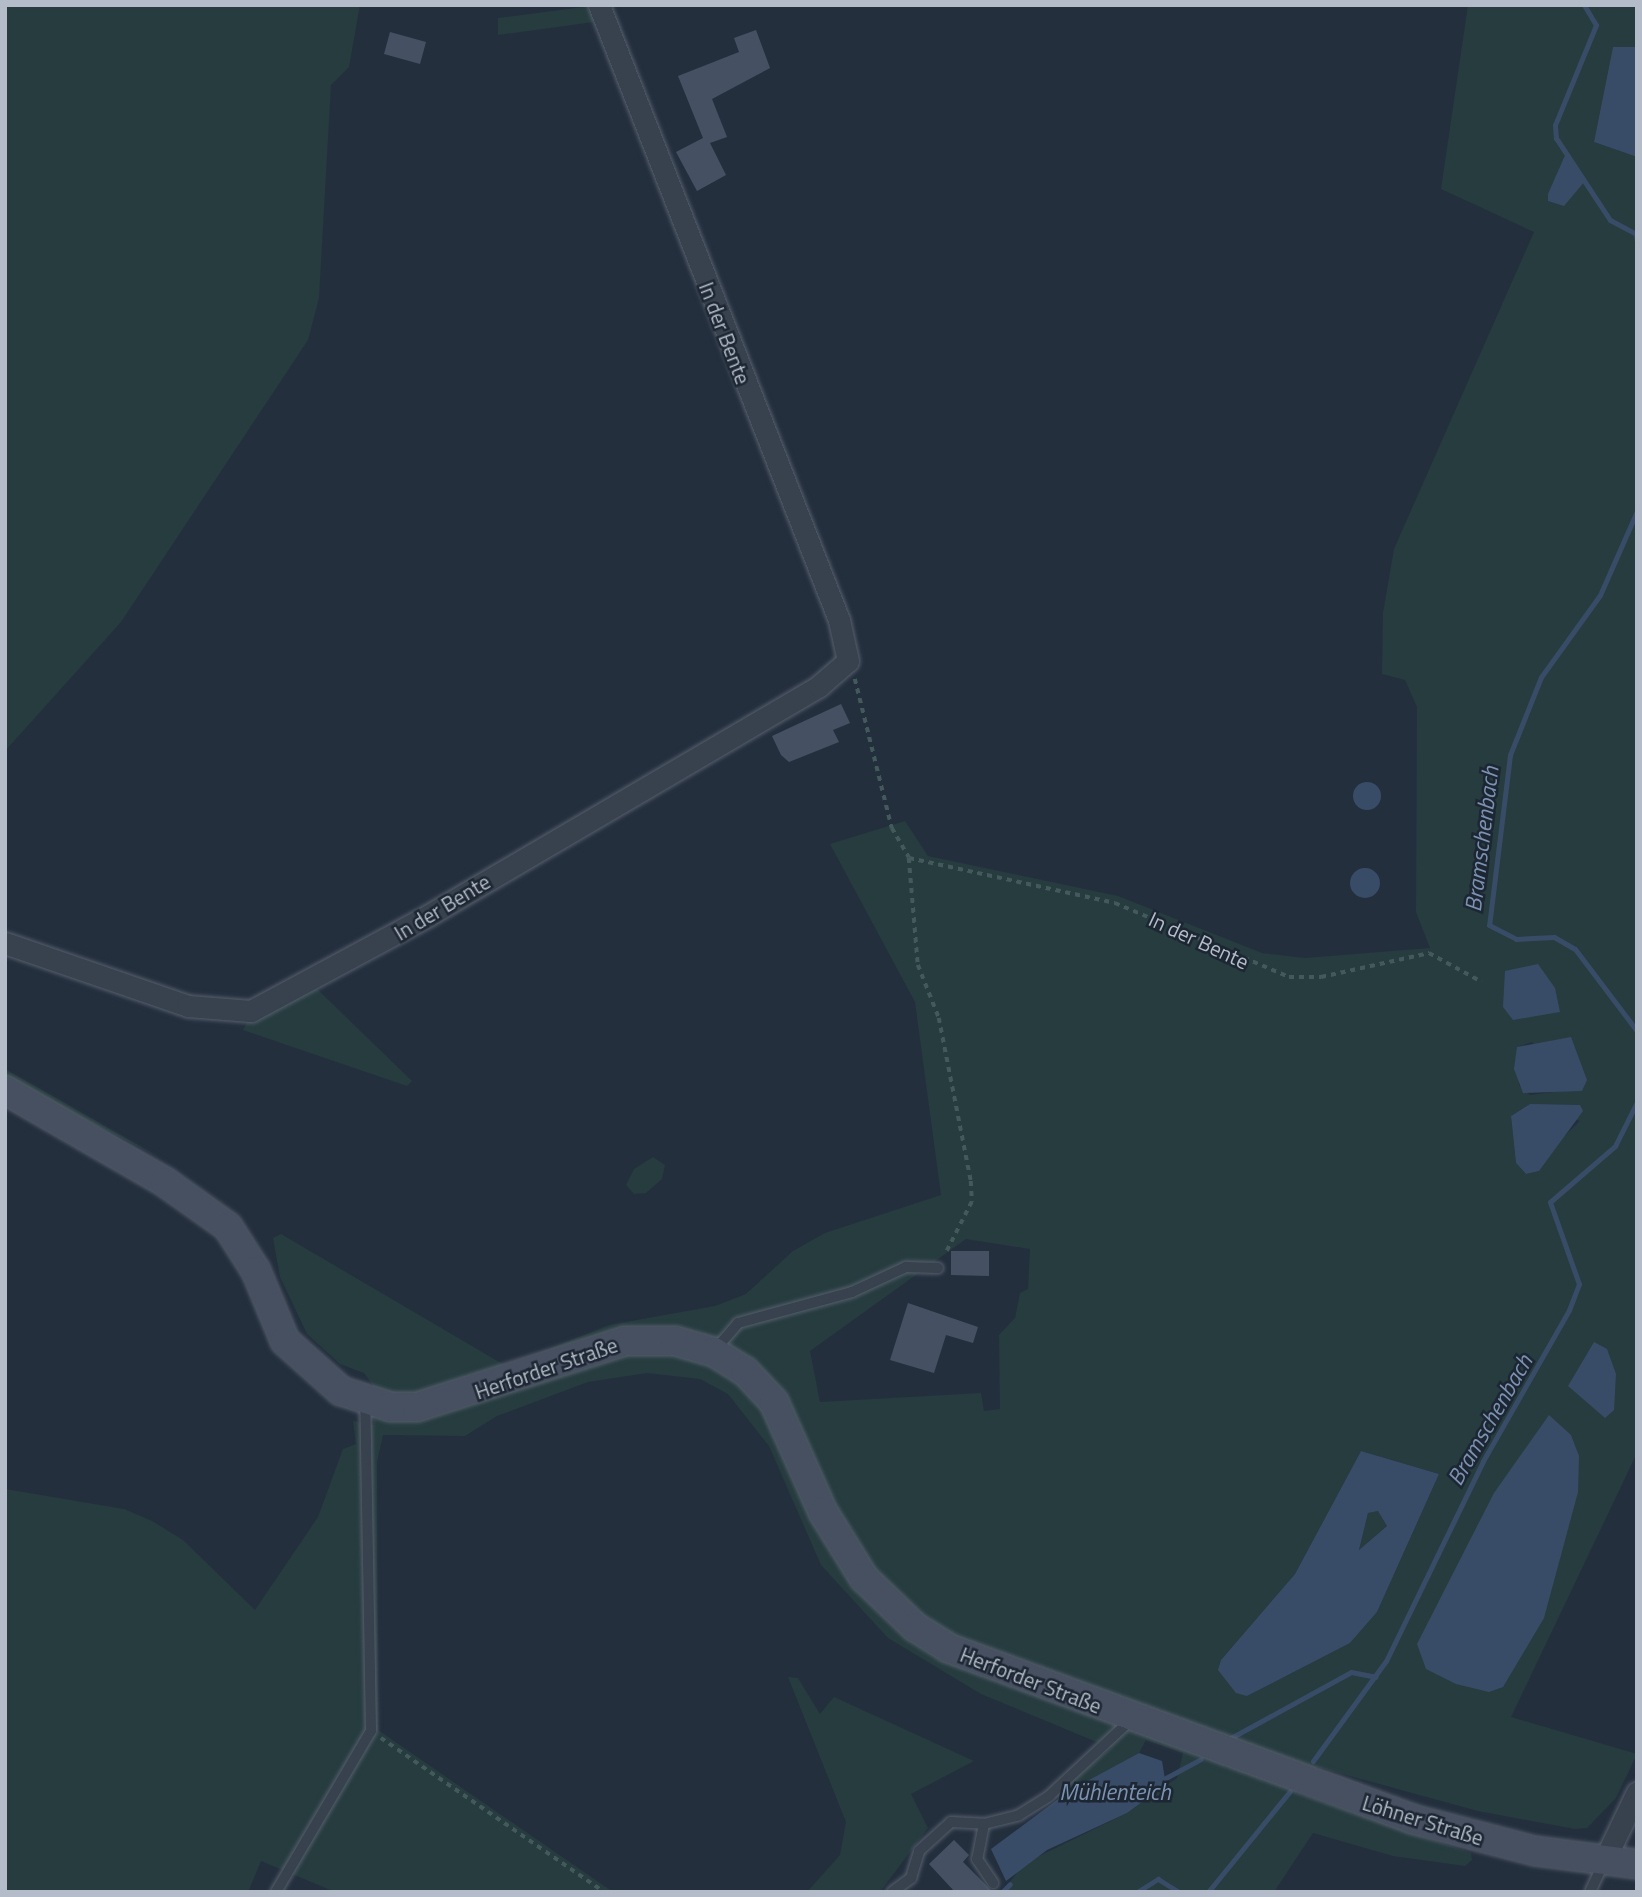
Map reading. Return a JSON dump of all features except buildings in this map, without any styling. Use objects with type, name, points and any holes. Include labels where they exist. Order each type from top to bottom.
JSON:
[{"type":"main road","name":"Herforder Straße","points":[[5,1090],[207,1208],[243,1246],[280,1331],[303,1363],[365,1401],[439,1404],[625,1341],[675,1340],[714,1352],[745,1371],[774,1402],[823,1512],[887,1603],[915,1627],[981,1664],[1217,1749]]},
{"type":"main road","name":"Löhner Straße","points":[[1217,1749],[1441,1828],[1604,1861],[1637,1864]]},
{"type":"street","name":"In der Bente","points":[[5,943],[188,1006],[251,1011],[429,915],[819,686],[848,661],[839,621],[599,5]]},
{"type":"street","points":[[1604,1861],[1637,1792]]},
{"type":"lane","points":[[714,1352],[738,1323],[852,1292],[906,1267],[939,1268]]},
{"type":"lane","points":[[276,1892],[371,1731],[365,1401]]},
{"type":"lane","points":[[892,1892],[911,1878],[919,1851],[951,1822],[984,1824],[1019,1815],[1049,1796],[1132,1719]]},
{"type":"lane","points":[[984,1824],[976,1859],[993,1883]]},
{"type":"lane","points":[[1590,1892],[1604,1861]]},
{"type":"path","points":[[848,661],[892,828],[909,858],[918,965],[939,1018],[972,1192],[939,1268]]},
{"type":"path","name":"In der Bente","points":[[909,858],[1115,903],[1289,977],[1321,977],[1429,953],[1482,982]]},
{"type":"path","points":[[371,1731],[604,1892]]},
{"type":"green space","points":[[5,5],[360,5],[349,67],[331,85],[319,298],[308,340],[121,622],[5,751]]},
{"type":"green space","points":[[1468,5],[1637,5],[1637,47],[1613,47],[1594,142],[1637,157],[1637,1453],[1511,1717],[1637,1754],[1616,1798],[1587,1828],[1575,1829],[1478,1811],[1317,1767],[1296,1793],[1471,1853],[1472,1860],[1465,1866],[1393,1856],[1313,1833],[1274,1892],[1002,1892],[1025,1863],[1127,1813],[1177,1778],[1183,1753],[1146,1740],[1139,1753],[1059,1799],[1052,1796],[1111,1748],[981,1694],[888,1638],[821,1565],[769,1446],[728,1394],[700,1379],[647,1373],[588,1382],[497,1416],[465,1436],[383,1435],[377,1462],[378,1730],[613,1892],[335,1892],[261,1861],[248,1892],[5,1892],[5,1489],[124,1509],[152,1521],[183,1540],[255,1610],[318,1517],[343,1449],[356,1444],[353,1421],[374,1425],[374,1387],[364,1373],[340,1364],[307,1334],[280,1277],[273,1238],[281,1234],[506,1366],[609,1325],[715,1306],[746,1294],[793,1251],[825,1233],[941,1195],[915,1002],[830,844],[905,821],[928,856],[1118,896],[1262,953],[1305,958],[1430,948],[1416,912],[1417,707],[1405,680],[1382,674],[1383,613],[1394,549],[1534,232],[1441,189]],"holes":[[[1532,1042],[1569,1090],[1530,1095],[1519,1085],[1517,1047]],[[1530,1104],[1580,1121],[1548,1152],[1539,1171],[1526,1174],[1516,1163],[1511,1116]],[[966,1239],[1030,1249],[1028,1289],[1020,1293],[1015,1318],[999,1335],[1000,1409],[984,1411],[981,1393],[820,1402],[810,1351]],[[1361,1451],[1439,1474],[1377,1612],[1350,1643],[1247,1696],[1221,1660],[1295,1574]]]},
{"type":"green space","points":[[591,6],[601,21],[498,35],[498,18]]},
{"type":"green space","points":[[314,986],[412,1081],[407,1086],[243,1030],[250,1017]]},
{"type":"green space","points":[[5,1069],[46,1092],[161,1158],[5,1079]]},
{"type":"green space","points":[[653,1157],[665,1165],[662,1179],[646,1193],[634,1194],[626,1185],[634,1169]]},
{"type":"green space","points":[[1378,1511],[1387,1526],[1359,1550],[1368,1513]]},
{"type":"green space","points":[[788,1677],[798,1678],[820,1714],[834,1697],[974,1761],[911,1794],[928,1828],[880,1892],[807,1892],[840,1855],[846,1822]]},
{"type":"water","points":[[1613,47],[1637,47],[1637,157],[1594,142]]},
{"type":"water","points":[[1566,153],[1585,181],[1564,206],[1548,201],[1548,194]]},
{"type":"water","points":[[1367,782],[1377,786],[1381,796],[1377,806],[1367,810],[1357,806],[1353,796],[1357,786]]},
{"type":"water","points":[[1365,868],[1371,869],[1379,877],[1379,889],[1371,897],[1365,898],[1359,897],[1351,889],[1350,883],[1351,877],[1359,869]]},
{"type":"water","points":[[1538,964],[1555,988],[1560,1012],[1513,1020],[1503,1007],[1505,971]]},
{"type":"water","points":[[1571,1037],[1587,1080],[1582,1091],[1523,1093],[1514,1069],[1517,1047]]},
{"type":"water","points":[[1530,1104],[1580,1105],[1583,1111],[1539,1171],[1526,1174],[1516,1163],[1511,1116]]},
{"type":"water","points":[[1594,1342],[1607,1349],[1616,1374],[1614,1410],[1605,1418],[1568,1386]]},
{"type":"water","points":[[1549,1415],[1571,1435],[1579,1456],[1578,1492],[1544,1618],[1503,1687],[1489,1692],[1456,1684],[1426,1669],[1417,1644],[1494,1493]]},
{"type":"water","points":[[1361,1451],[1439,1474],[1377,1612],[1350,1643],[1247,1696],[1236,1693],[1218,1670],[1221,1660],[1295,1574]],"holes":[[[1378,1511],[1387,1526],[1359,1550],[1368,1513]]]},
{"type":"water","name":"Mühlenteich","points":[[1139,1753],[1162,1761],[1166,1785],[1127,1813],[1047,1850],[1006,1881],[991,1849],[1069,1791]]},
{"type":"waterway","points":[[1584,5],[1596,25],[1555,125],[1556,138],[1610,220],[1636,234],[1637,241]]},
{"type":"waterway","points":[[1637,309],[1637,327]]},
{"type":"waterway","name":"Bramschenbach","points":[[1637,511],[1600,595],[1541,677],[1510,755],[1489,925],[1516,939],[1554,937],[1575,949],[1637,1031]]},
{"type":"waterway","name":"Bramschenbach","points":[[1313,1761],[1386,1661],[1483,1461],[1569,1310],[1579,1284],[1550,1202],[1615,1146],[1637,1102]]},
{"type":"waterway","points":[[1227,1740],[1351,1672],[1376,1677]]},
{"type":"waterway","points":[[1162,1780],[1201,1759]]},
{"type":"waterway","name":"Bramschenbach","points":[[1208,1892],[1290,1791]]},
{"type":"waterway","name":"Bramschenbach","points":[[1137,1892],[1158,1879],[1179,1892]]},
{"type":"waterway","points":[[1002,1892],[1010,1884]]}]
